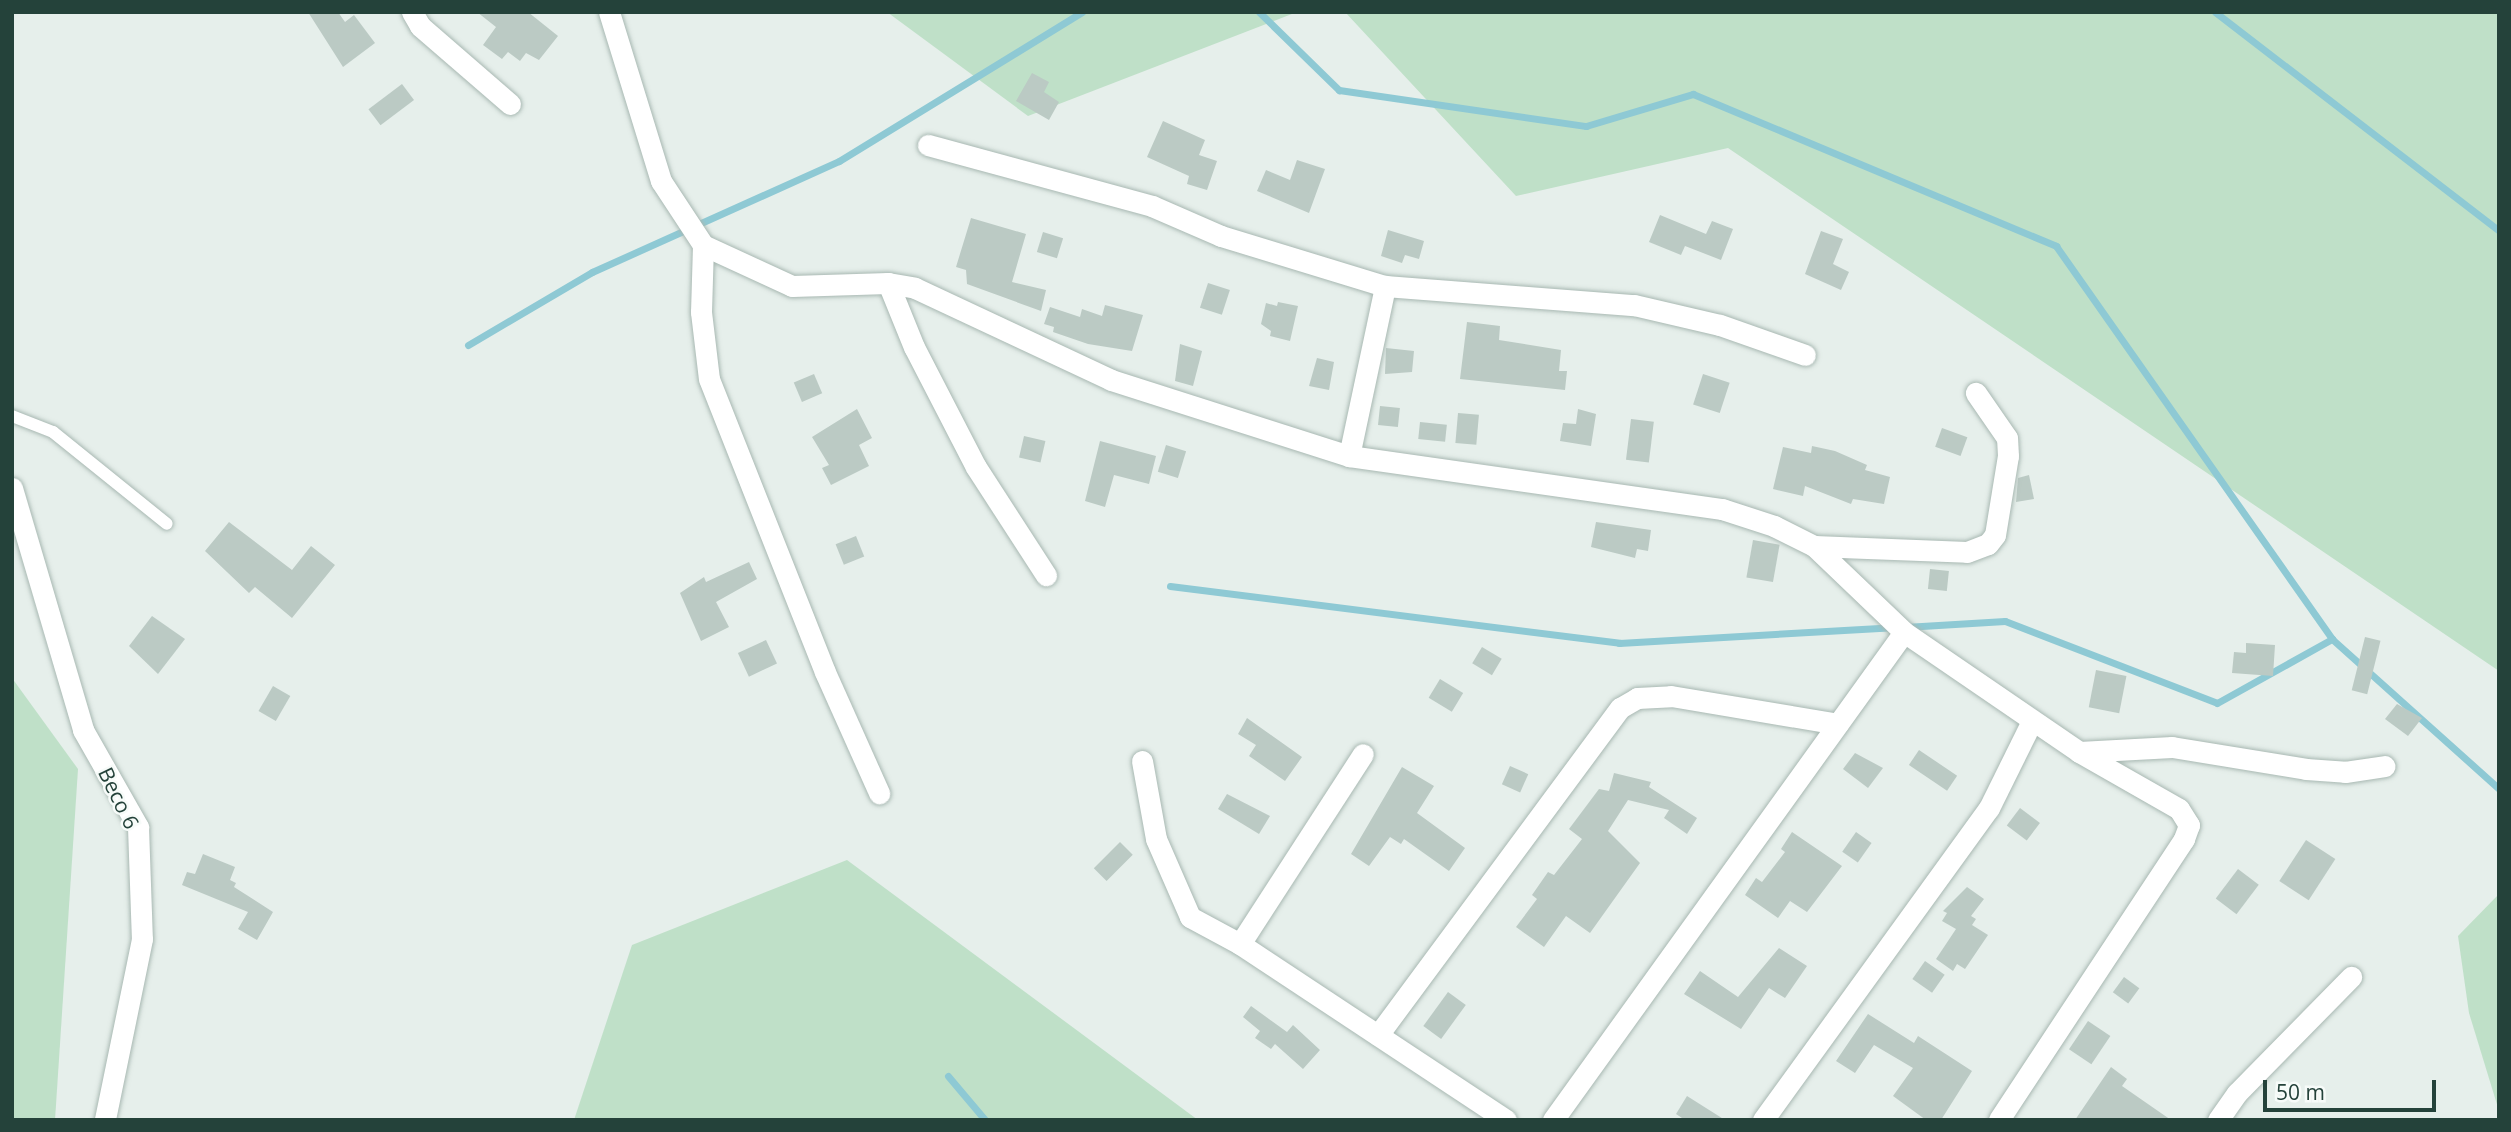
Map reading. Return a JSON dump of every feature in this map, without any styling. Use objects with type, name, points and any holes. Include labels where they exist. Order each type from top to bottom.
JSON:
[{"type":"street","points":[[412,12],[420,26],[510,104]]},
{"type":"street","points":[[609,12],[661,181],[703,245],[792,286],[888,283],[915,288],[1111,380],[1349,456],[1722,509],[1774,526],[1814,546],[1903,632],[2079,752],[2179,809],[2189,825],[2184,839],[1999,1120]]},
{"type":"street","points":[[928,145],[1152,206],[1221,236],[1385,286],[1634,305],[1720,325],[1805,355]]},
{"type":"street","points":[[703,245],[701,312],[709,379],[825,672],[878,793]]},
{"type":"street","points":[[888,283],[914,347],[976,467],[1046,575]]},
{"type":"street","points":[[1349,456],[1385,286]]},
{"type":"street","points":[[1814,546],[1967,552],[1988,544],[1995,535],[2008,456],[2007,438],[1976,393]]},
{"type":"street","name":"Beco 6","points":[[12,488],[83,730],[138,827],[142,939],[105,1120]]},
{"type":"street","points":[[1553,1120],[1903,632]]},
{"type":"street","points":[[1378,1035],[1620,708],[1637,698],[1671,696],[1838,723]]},
{"type":"street","points":[[1763,1120],[1989,808],[2032,721]]},
{"type":"street","points":[[2079,752],[2172,747],[2306,769],[2345,772],[2385,766]]},
{"type":"street","points":[[1240,944],[1363,754]]},
{"type":"street","points":[[1142,761],[1156,839],[1190,917],[1240,944],[1506,1120]]},
{"type":"street","points":[[2218,1120],[2237,1093],[2351,977]]},
{"type":"lane","points":[[12,416],[53,432],[167,524]]},
{"type":"green space","points":[[887,12],[1297,12],[1028,116]]},
{"type":"green space","points":[[1345,12],[2499,12],[2499,671],[1728,148],[1516,196]]},
{"type":"green space","points":[[12,678],[78,769],[55,1120],[12,1120]]},
{"type":"green space","points":[[847,860],[1198,1120],[574,1120],[632,945]]},
{"type":"green space","points":[[2499,894],[2499,1111],[2469,1013],[2458,936]]},
{"type":"building","points":[[308,12],[338,12],[345,22],[354,15],[375,43],[343,67]]},
{"type":"building","points":[[477,12],[528,12],[558,36],[539,60],[526,53],[520,61],[508,52],[502,59],[483,45],[496,27]]},
{"type":"building","points":[[1032,73],[1049,82],[1044,92],[1059,102],[1049,120],[1016,101]]},
{"type":"building","points":[[402,84],[414,100],[380,125],[368,109]]},
{"type":"building","points":[[1163,121],[1205,140],[1199,155],[1217,161],[1207,190],[1187,184],[1189,176],[1147,157]]},
{"type":"building","points":[[1297,160],[1325,169],[1309,213],[1257,191],[1266,170],[1290,180]]},
{"type":"building","points":[[1660,215],[1706,234],[1712,221],[1733,229],[1721,260],[1685,246],[1681,255],[1649,242]]},
{"type":"building","points":[[971,218],[1026,234],[1012,282],[1046,290],[1041,311],[967,284],[966,270],[956,267]]},
{"type":"building","points":[[1388,230],[1424,241],[1419,259],[1405,255],[1402,263],[1381,256]]},
{"type":"building","points":[[1821,231],[1843,239],[1833,264],[1849,272],[1841,290],[1805,274]]},
{"type":"building","points":[[1043,232],[1063,238],[1057,258],[1037,252]]},
{"type":"building","points":[[1208,283],[1230,290],[1222,315],[1200,308]]},
{"type":"building","points":[[1278,302],[1298,306],[1290,341],[1270,336],[1271,331],[1261,324],[1266,303],[1277,306]]},
{"type":"building","points":[[1105,305],[1143,315],[1132,351],[1088,344],[1053,332],[1054,327],[1044,324],[1050,307],[1080,317],[1082,309],[1102,316]]},
{"type":"building","points":[[1467,322],[1500,326],[1499,340],[1561,350],[1559,371],[1567,371],[1565,390],[1460,379]]},
{"type":"building","points":[[1180,344],[1202,351],[1193,386],[1175,381]]},
{"type":"building","points":[[1386,348],[1414,351],[1412,372],[1385,374]]},
{"type":"building","points":[[1317,358],[1334,362],[1329,390],[1309,386]]},
{"type":"building","points":[[814,374],[822,393],[802,402],[794,383]]},
{"type":"building","points":[[1703,374],[1730,383],[1720,413],[1693,404]]},
{"type":"building","points":[[1380,406],[1400,408],[1398,427],[1378,425]]},
{"type":"building","points":[[857,409],[872,438],[859,445],[869,466],[831,485],[822,468],[829,465],[812,437]]},
{"type":"building","points":[[1578,409],[1596,414],[1591,446],[1560,441],[1563,423],[1576,424]]},
{"type":"building","points":[[1458,413],[1479,415],[1476,445],[1455,443]]},
{"type":"building","points":[[1631,419],[1654,422],[1649,462],[1626,460]]},
{"type":"building","points":[[1420,422],[1447,425],[1445,442],[1418,439]]},
{"type":"building","points":[[1942,428],[1967,437],[1961,456],[1935,447]]},
{"type":"building","points":[[1024,436],[1045,441],[1040,462],[1019,457]]},
{"type":"building","points":[[1100,441],[1156,456],[1149,484],[1114,475],[1105,507],[1085,501]]},
{"type":"building","points":[[1166,445],[1186,451],[1178,478],[1158,472]]},
{"type":"building","points":[[1812,446],[1835,451],[1867,465],[1865,470],[1890,477],[1884,504],[1853,499],[1851,504],[1805,486],[1803,496],[1773,489],[1783,447],[1811,453]]},
{"type":"building","points":[[2029,475],[2034,499],[2016,502],[2018,478]]},
{"type":"building","points":[[229,522],[292,570],[311,546],[335,565],[292,618],[255,587],[249,593],[205,551]]},
{"type":"building","points":[[1596,522],[1651,530],[1648,551],[1637,549],[1635,558],[1591,547]]},
{"type":"building","points":[[856,536],[864,556],[844,565],[836,544]]},
{"type":"building","points":[[1753,540],[1780,545],[1773,582],[1746,577]]},
{"type":"building","points":[[749,562],[757,579],[716,602],[729,627],[701,641],[680,593],[704,577],[706,582]]},
{"type":"building","points":[[1930,569],[1949,571],[1947,591],[1928,589]]},
{"type":"building","points":[[152,616],[185,639],[158,674],[129,646]]},
{"type":"building","points":[[2365,637],[2381,641],[2367,694],[2352,690]]},
{"type":"building","points":[[766,640],[777,664],[749,677],[738,653]]},
{"type":"building","points":[[2246,643],[2275,645],[2273,676],[2232,673],[2234,652],[2246,653]]},
{"type":"building","points":[[1482,647],[1502,659],[1492,675],[1472,663]]},
{"type":"building","points":[[2096,670],[2126,676],[2119,713],[2089,707]]},
{"type":"building","points":[[1440,679],[1463,693],[1452,712],[1429,698]]},
{"type":"building","points":[[273,686],[290,696],[276,721],[258,711]]},
{"type":"building","points":[[2397,704],[2422,718],[2408,736],[2385,719]]},
{"type":"building","points":[[1247,718],[1302,757],[1285,781],[1249,756],[1256,745],[1238,734]]},
{"type":"building","points":[[1919,750],[1957,776],[1947,791],[1909,765]]},
{"type":"building","points":[[1855,753],[1883,768],[1868,788],[1843,769]]},
{"type":"building","points":[[1510,766],[1528,774],[1520,792],[1502,784]]},
{"type":"building","points":[[1402,767],[1434,786],[1417,813],[1465,848],[1449,871],[1404,839],[1401,844],[1390,837],[1369,866],[1351,854]]},
{"type":"building","points":[[1614,773],[1651,782],[1649,787],[1697,818],[1687,834],[1664,818],[1669,810],[1628,800],[1608,831],[1640,863],[1590,933],[1566,916],[1544,947],[1516,927],[1537,899],[1532,895],[1548,872],[1554,875],[1582,839],[1569,829],[1599,789],[1609,791]]},
{"type":"building","points":[[1227,794],[1270,816],[1259,834],[1218,809]]},
{"type":"building","points":[[2020,808],[2040,823],[2027,841],[2007,826]]},
{"type":"building","points":[[1792,832],[1842,866],[1807,912],[1790,901],[1778,918],[1745,895],[1756,878],[1762,882],[1785,852],[1781,849]]},
{"type":"building","points":[[1856,832],[1872,843],[1858,863],[1842,852]]},
{"type":"building","points":[[2306,840],[2335,859],[2309,900],[2279,881]]},
{"type":"building","points":[[1120,842],[1133,855],[1107,881],[1094,868]]},
{"type":"building","points":[[203,854],[235,867],[230,880],[236,883],[234,887],[273,912],[257,940],[238,929],[248,912],[182,885],[187,872],[195,874]]},
{"type":"building","points":[[2238,869],[2259,885],[2236,914],[2216,899]]},
{"type":"building","points":[[1967,887],[1984,899],[1971,916],[1976,919],[1972,925],[1988,935],[1965,969],[1957,964],[1953,971],[1936,959],[1956,929],[1942,921],[1947,913],[1943,911]]},
{"type":"building","points":[[1779,948],[1807,966],[1785,998],[1769,988],[1741,1029],[1684,994],[1700,971],[1738,997]]},
{"type":"building","points":[[1925,961],[1945,975],[1932,993],[1912,979]]},
{"type":"building","points":[[2124,977],[2139,988],[2128,1004],[2113,992]]},
{"type":"building","points":[[1448,992],[1466,1005],[1441,1039],[1423,1026]]},
{"type":"building","points":[[1251,1006],[1287,1032],[1293,1025],[1320,1050],[1303,1069],[1275,1044],[1271,1049],[1255,1038],[1260,1031],[1243,1017]]},
{"type":"building","points":[[1868,1014],[1914,1043],[1918,1036],[1972,1071],[1941,1120],[1926,1120],[1893,1096],[1913,1068],[1874,1045],[1855,1073],[1836,1061]]},
{"type":"building","points":[[2088,1021],[2110,1036],[2091,1064],[2069,1049]]},
{"type":"building","points":[[2111,1067],[2127,1079],[2122,1086],[2171,1120],[2075,1120]]},
{"type":"building","points":[[1687,1096],[1725,1120],[1685,1120],[1676,1114]]},
{"type":"waterway","points":[[468,345],[592,272],[839,161],[1082,12]]},
{"type":"waterway","points":[[1259,12],[1339,90],[1586,126],[1693,94],[2056,246],[2332,639],[2499,789]]},
{"type":"waterway","points":[[2215,12],[2499,231]]},
{"type":"waterway","points":[[1170,586],[1619,643],[1893,627]]},
{"type":"waterway","points":[[1905,627],[2005,621],[2217,703],[2332,639]]},
{"type":"waterway","points":[[948,1076],[985,1120]]}]
